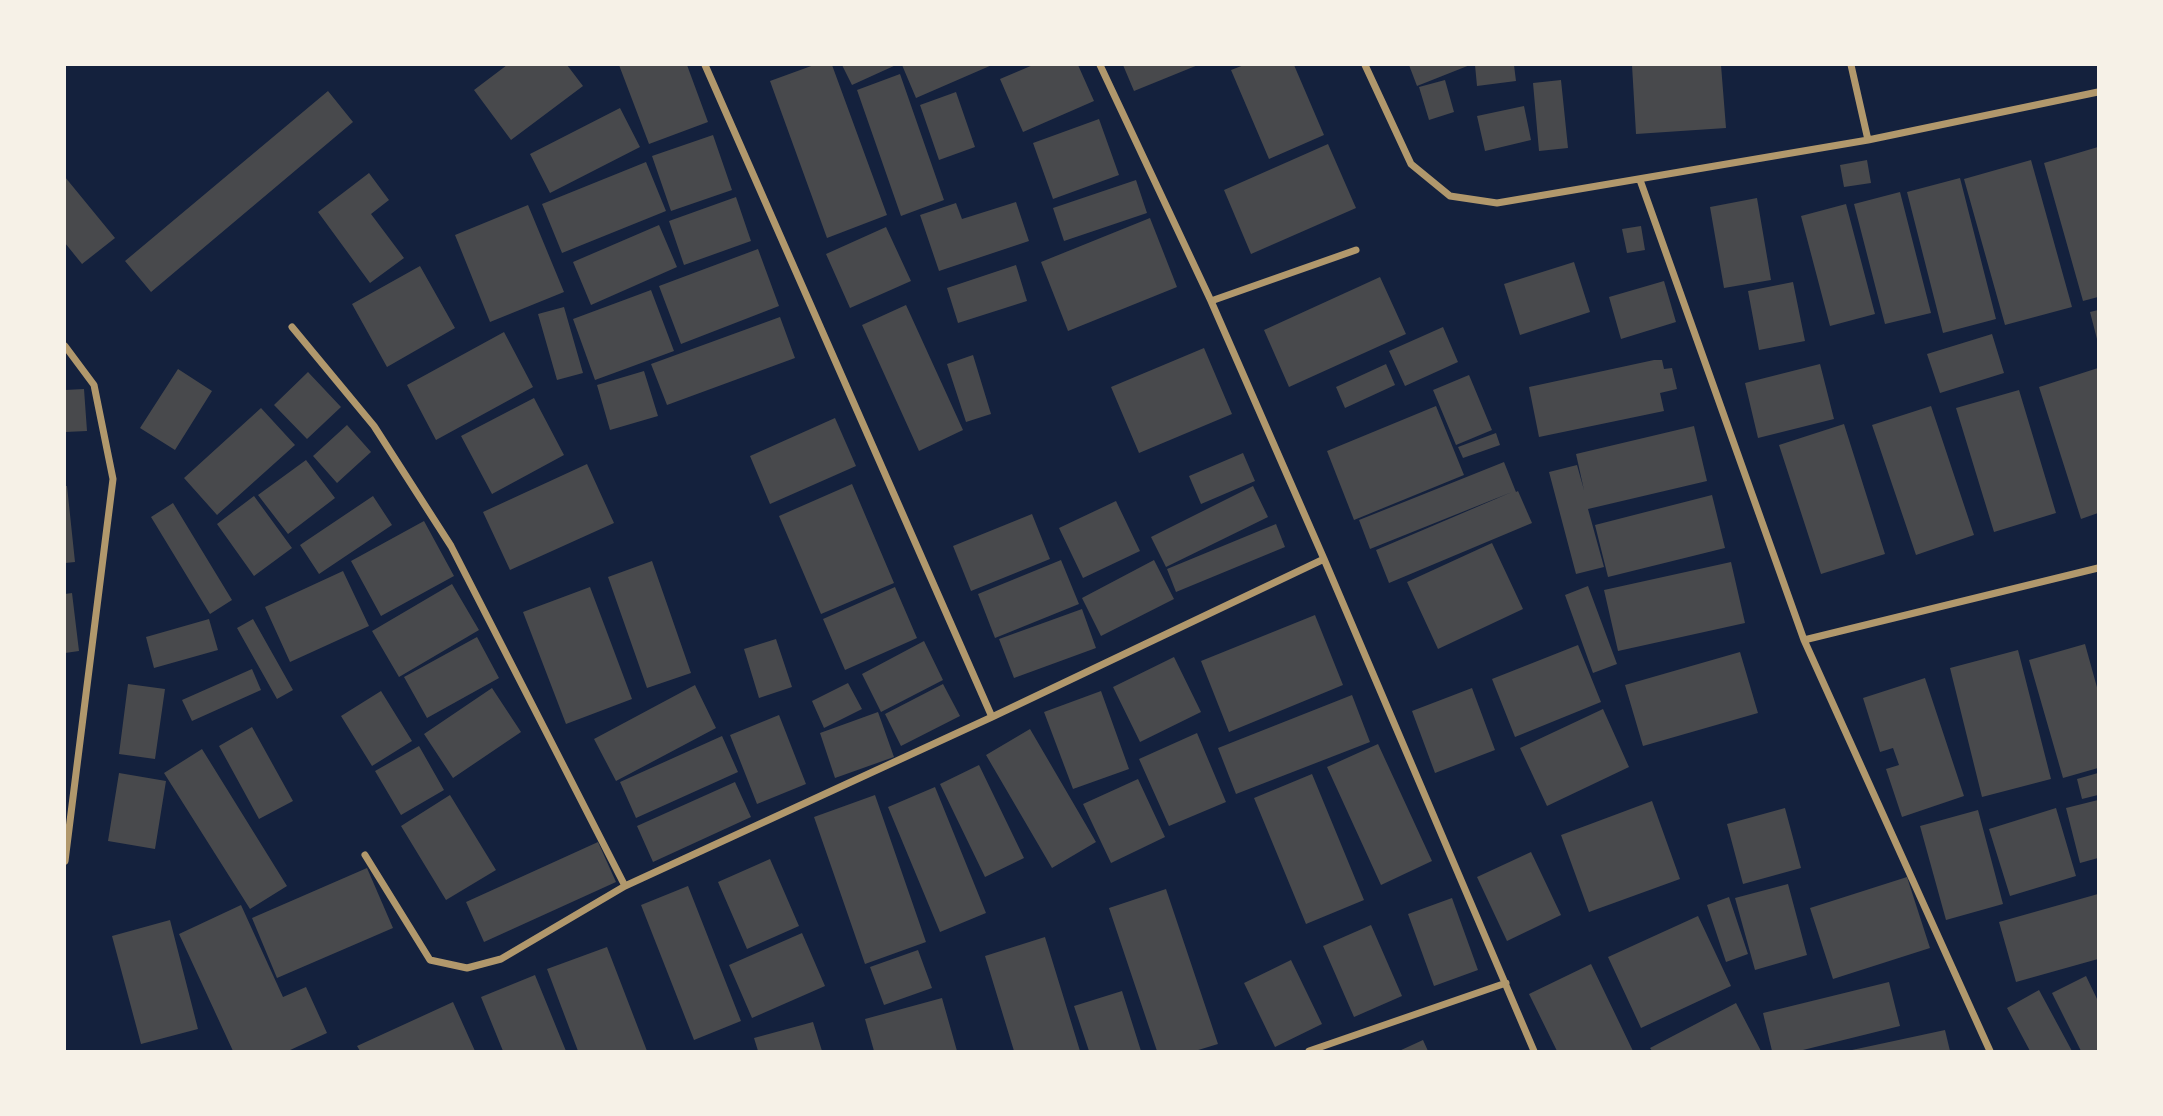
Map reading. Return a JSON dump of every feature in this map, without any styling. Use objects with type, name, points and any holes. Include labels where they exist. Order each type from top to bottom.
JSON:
[{"type":"street","points":[[705,65],[992,717]]},
{"type":"street","points":[[1100,65],[1211,301],[1534,1051]]},
{"type":"street","points":[[1365,65],[1411,164],[1450,196],[1497,203],[1868,140],[2098,92]]},
{"type":"street","points":[[1851,65],[1868,140]]},
{"type":"street","points":[[1640,180],[1804,640],[1990,1051]]},
{"type":"street","points":[[1211,301],[1356,250]]},
{"type":"street","points":[[292,327],[374,426],[451,546],[625,886]]},
{"type":"street","points":[[65,346],[94,385],[113,479],[66,836],[65,861]]},
{"type":"street","points":[[365,855],[430,960],[467,968],[500,958],[625,886],[992,717],[1324,559]]},
{"type":"street","points":[[1804,640],[2098,568]]},
{"type":"street","points":[[1309,1051],[1506,983]]},
{"type":"building","points":[[507,65],[567,65],[583,86],[511,140],[474,90]]},
{"type":"building","points":[[619,65],[687,65],[708,122],[649,144]]},
{"type":"building","points":[[814,65],[832,65],[887,215],[827,238],[770,81]]},
{"type":"building","points":[[842,65],[896,65],[852,85]]},
{"type":"building","points":[[902,65],[992,65],[916,98]]},
{"type":"building","points":[[1033,65],[1078,65],[1094,101],[1023,132],[1000,79]]},
{"type":"building","points":[[1123,65],[1198,65],[1134,91]]},
{"type":"building","points":[[1244,65],[1294,65],[1324,135],[1269,159],[1231,70]]},
{"type":"building","points":[[1409,65],[1470,65],[1417,86]]},
{"type":"building","points":[[1475,65],[1514,65],[1516,81],[1477,86]]},
{"type":"building","points":[[1632,65],[1721,65],[1726,128],[1636,134]]},
{"type":"building","points":[[900,74],[944,200],[901,216],[857,90]]},
{"type":"building","points":[[1445,80],[1454,112],[1429,120],[1419,87]]},
{"type":"building","points":[[1561,80],[1568,148],[1539,151],[1533,83]]},
{"type":"building","points":[[328,91],[353,122],[151,292],[125,261]]},
{"type":"building","points":[[956,92],[975,147],[939,160],[920,105]]},
{"type":"building","points":[[1524,106],[1531,140],[1485,151],[1477,116]]},
{"type":"building","points":[[620,108],[640,147],[550,193],[530,154]]},
{"type":"building","points":[[1099,119],[1119,175],[1053,199],[1033,143]]},
{"type":"building","points":[[713,135],[732,190],[671,211],[652,156]]},
{"type":"building","points":[[1328,144],[1356,208],[1251,254],[1224,190]]},
{"type":"building","points":[[2098,147],[2098,297],[2083,301],[2044,163]]},
{"type":"building","points":[[1867,160],[1871,183],[1844,187],[1840,165]]},
{"type":"building","points":[[2031,160],[2072,307],[2005,325],[1964,179]]},
{"type":"building","points":[[646,162],[666,211],[562,253],[542,204]]},
{"type":"building","points":[[369,173],[389,200],[371,214],[404,258],[370,283],[318,212]]},
{"type":"building","points":[[65,177],[115,238],[82,264],[65,243]]},
{"type":"building","points":[[1960,178],[1996,319],[1943,333],[1907,192]]},
{"type":"building","points":[[1136,180],[1147,213],[1064,241],[1053,208]]},
{"type":"building","points":[[1900,192],[1931,313],[1885,324],[1854,204]]},
{"type":"building","points":[[736,197],[751,241],[684,265],[669,221]]},
{"type":"building","points":[[1757,198],[1771,280],[1724,288],[1710,207]]},
{"type":"building","points":[[1016,202],[1029,241],[939,271],[920,215],[956,203],[962,219]]},
{"type":"building","points":[[1846,204],[1875,314],[1830,326],[1801,216]]},
{"type":"building","points":[[528,205],[564,292],[490,322],[455,235]]},
{"type":"building","points":[[1150,218],[1177,287],[1068,331],[1041,262]]},
{"type":"building","points":[[659,225],[677,267],[591,305],[573,262]]},
{"type":"building","points":[[1641,226],[1645,250],[1627,253],[1622,229]]},
{"type":"building","points":[[886,227],[911,281],[850,308],[826,254]]},
{"type":"building","points":[[758,249],[779,306],[681,344],[659,286]]},
{"type":"building","points":[[1574,262],[1590,312],[1520,335],[1504,284]]},
{"type":"building","points":[[1016,265],[1027,301],[958,323],[947,288]]},
{"type":"building","points":[[420,266],[455,328],[387,367],[352,304]]},
{"type":"building","points":[[1380,277],[1406,334],[1289,387],[1264,330]]},
{"type":"building","points":[[1664,281],[1676,322],[1621,339],[1609,297]]},
{"type":"building","points":[[1793,282],[1805,341],[1759,350],[1748,291]]},
{"type":"building","points":[[651,290],[674,351],[595,380],[573,319]]},
{"type":"building","points":[[906,305],[963,430],[919,451],[862,325]]},
{"type":"building","points":[[564,307],[583,373],[557,380],[538,314]]},
{"type":"building","points":[[2098,310],[2098,339],[2097,339],[2090,312]]},
{"type":"building","points":[[780,317],[795,358],[667,405],[651,364]]},
{"type":"building","points":[[1443,327],[1458,362],[1405,386],[1389,351]]},
{"type":"building","points":[[504,332],[533,387],[436,440],[407,385]]},
{"type":"building","points":[[1992,334],[2004,373],[1940,393],[1927,354]]},
{"type":"building","points":[[1204,348],[1232,414],[1139,453],[1111,387]]},
{"type":"building","points":[[973,355],[991,414],[966,422],[947,364]]},
{"type":"building","points":[[1662,360],[1664,369],[1672,368],[1677,389],[1660,393],[1664,411],[1539,437],[1529,387]]},
{"type":"building","points":[[1386,364],[1395,385],[1345,408],[1336,387]]},
{"type":"building","points":[[1820,364],[1834,419],[1758,438],[1745,383]]},
{"type":"building","points":[[2098,368],[2098,513],[2081,519],[2039,387]]},
{"type":"building","points":[[178,369],[212,391],[175,450],[140,428]]},
{"type":"building","points":[[644,371],[658,416],[610,430],[597,385]]},
{"type":"building","points":[[308,372],[341,407],[307,439],[274,405]]},
{"type":"building","points":[[1469,375],[1492,430],[1456,445],[1433,390]]},
{"type":"building","points":[[84,389],[87,431],[65,432],[65,390]]},
{"type":"building","points":[[2019,390],[2056,513],[1994,532],[1956,408]]},
{"type":"building","points":[[534,398],[564,455],[492,494],[461,436]]},
{"type":"building","points":[[1436,406],[1464,475],[1354,520],[1327,451]]},
{"type":"building","points":[[1931,406],[1974,535],[1916,555],[1872,425]]},
{"type":"building","points":[[261,408],[295,445],[217,515],[184,478]]},
{"type":"building","points":[[835,418],[856,466],[770,504],[750,456]]},
{"type":"building","points":[[1844,424],[1885,554],[1821,574],[1779,445]]},
{"type":"building","points":[[347,425],[371,452],[337,483],[313,456]]},
{"type":"building","points":[[1694,426],[1707,481],[1588,509],[1604,567],[1576,574],[1549,472],[1577,465],[1584,490],[1576,454]]},
{"type":"building","points":[[1496,433],[1500,445],[1463,458],[1458,447]]},
{"type":"building","points":[[1243,453],[1255,481],[1201,504],[1189,476]]},
{"type":"building","points":[[306,460],[335,498],[288,534],[258,495]]},
{"type":"building","points":[[1504,462],[1532,523],[1389,583],[1376,550],[1512,492],[1370,549],[1359,520]]},
{"type":"building","points":[[587,464],[614,523],[510,570],[483,512]]},
{"type":"building","points":[[852,484],[894,583],[821,614],[779,516]]},
{"type":"building","points":[[65,486],[75,562],[65,563]]},
{"type":"building","points":[[1253,486],[1268,517],[1166,567],[1151,537]]},
{"type":"building","points":[[1712,495],[1725,548],[1608,577],[1595,525]]},
{"type":"building","points":[[254,496],[292,548],[254,576],[217,524]]},
{"type":"building","points":[[373,496],[392,525],[319,574],[300,545]]},
{"type":"building","points":[[1116,501],[1140,551],[1083,578],[1059,528]]},
{"type":"building","points":[[173,503],[232,600],[210,614],[151,517]]},
{"type":"building","points":[[1032,514],[1050,559],[971,591],[953,546]]},
{"type":"building","points":[[424,521],[454,576],[381,616],[351,561]]},
{"type":"building","points":[[1276,524],[1285,547],[1176,592],[1167,569]]},
{"type":"building","points":[[1492,543],[1523,609],[1438,649],[1407,582]]},
{"type":"building","points":[[1061,560],[1079,604],[995,638],[978,594]]},
{"type":"building","points":[[1154,560],[1174,599],[1101,636],[1082,598]]},
{"type":"building","points":[[652,561],[691,673],[647,688],[608,577]]},
{"type":"building","points":[[1731,562],[1745,623],[1618,651],[1604,590]]},
{"type":"building","points":[[343,571],[369,626],[290,662],[265,607]]},
{"type":"building","points":[[452,584],[479,630],[399,677],[372,631]]},
{"type":"building","points":[[1588,586],[1617,664],[1593,673],[1565,595]]},
{"type":"building","points":[[590,587],[632,699],[566,724],[523,612]]},
{"type":"building","points":[[895,587],[917,638],[845,670],[823,619]]},
{"type":"building","points":[[72,593],[79,651],[65,653],[65,594]]},
{"type":"building","points":[[1082,609],[1096,648],[1014,678],[999,639]]},
{"type":"building","points":[[1315,615],[1343,685],[1229,732],[1201,661]]},
{"type":"building","points":[[209,619],[218,650],[154,668],[146,637]]},
{"type":"building","points":[[253,619],[293,690],[277,699],[237,628]]},
{"type":"building","points":[[477,637],[499,678],[427,718],[404,677]]},
{"type":"building","points":[[776,639],[792,687],[759,698],[744,649]]},
{"type":"building","points":[[924,641],[943,680],[881,712],[862,674]]},
{"type":"building","points":[[2085,644],[2098,691],[2098,768],[2063,778],[2029,660]]},
{"type":"building","points":[[1578,645],[1601,702],[1515,737],[1492,679]]},
{"type":"building","points":[[2018,650],[2051,779],[1982,797],[1950,668]]},
{"type":"building","points":[[1740,652],[1758,713],[1643,746],[1625,685]]},
{"type":"building","points":[[1174,657],[1201,712],[1140,742],[1113,687]]},
{"type":"building","points":[[252,669],[261,690],[192,721],[182,700]]},
{"type":"building","points":[[1925,678],[1964,796],[1902,817],[1886,769],[1899,765],[1893,748],[1880,752],[1863,698]]},
{"type":"building","points":[[848,683],[862,709],[824,728],[812,701]]},
{"type":"building","points":[[128,684],[165,689],[155,759],[119,754]]},
{"type":"building","points":[[943,684],[960,716],[901,746],[885,714]]},
{"type":"building","points":[[695,685],[716,728],[616,781],[594,739]]},
{"type":"building","points":[[492,688],[521,732],[453,778],[424,734]]},
{"type":"building","points":[[1472,688],[1495,750],[1435,773],[1412,711]]},
{"type":"building","points":[[381,691],[412,741],[372,766],[341,716]]},
{"type":"building","points":[[1101,691],[1129,769],[1073,789],[1044,712]]},
{"type":"building","points":[[1352,695],[1370,742],[1236,794],[1218,748]]},
{"type":"building","points":[[1603,709],[1629,767],[1547,806],[1520,748]]},
{"type":"building","points":[[878,712],[894,757],[835,778],[820,733]]},
{"type":"building","points":[[779,715],[806,784],[757,804],[730,735]]},
{"type":"building","points":[[252,727],[293,801],[259,819],[219,746]]},
{"type":"building","points":[[1030,729],[1096,842],[1052,868],[986,755]]},
{"type":"building","points":[[1197,733],[1226,802],[1169,826],[1139,759]]},
{"type":"building","points":[[722,736],[738,772],[636,818],[620,782]]},
{"type":"building","points":[[1378,744],[1432,861],[1381,885],[1327,767]]},
{"type":"building","points":[[419,746],[444,790],[401,815],[375,771]]},
{"type":"building","points":[[202,749],[287,886],[250,909],[164,773]]},
{"type":"building","points":[[979,765],[1024,858],[985,877],[940,784]]},
{"type":"building","points":[[119,773],[166,781],[155,849],[108,841]]},
{"type":"building","points":[[2098,773],[2098,795],[2082,799],[2077,779]]},
{"type":"building","points":[[1312,774],[1364,900],[1306,924],[1254,798]]},
{"type":"building","points":[[1138,779],[1165,837],[1111,863],[1083,804]]},
{"type":"building","points":[[735,782],[751,817],[653,862],[637,826]]},
{"type":"building","points":[[935,787],[986,913],[940,932],[888,807]]},
{"type":"building","points":[[450,795],[496,870],[446,900],[401,826]]},
{"type":"building","points":[[875,795],[926,942],[865,964],[814,817]]},
{"type":"building","points":[[2098,800],[2098,858],[2080,863],[2066,808]]},
{"type":"building","points":[[1652,801],[1680,879],[1589,912],[1561,835]]},
{"type":"building","points":[[1785,808],[1801,868],[1743,884],[1727,824]]},
{"type":"building","points":[[2056,808],[2076,876],[2010,896],[1989,829]]},
{"type":"building","points":[[1978,810],[2003,904],[1946,920],[1920,826]]},
{"type":"building","points":[[598,842],[616,882],[484,942],[466,902]]},
{"type":"building","points":[[1531,852],[1561,915],[1507,941],[1477,877]]},
{"type":"building","points":[[770,859],[799,926],[747,949],[718,882]]},
{"type":"building","points":[[367,868],[393,928],[277,978],[252,918]]},
{"type":"building","points":[[1907,877],[1930,948],[1833,979],[1810,908]]},
{"type":"building","points":[[1788,884],[1807,955],[1755,970],[1735,898]]},
{"type":"building","points":[[688,886],[741,1021],[694,1040],[641,905]]},
{"type":"building","points":[[1166,889],[1218,1044],[1195,1051],[1157,1051],[1109,908]]},
{"type":"building","points":[[2098,894],[2098,959],[2016,982],[1999,922]]},
{"type":"building","points":[[1729,897],[1748,954],[1726,962],[1707,905]]},
{"type":"building","points":[[1452,898],[1478,970],[1434,986],[1408,914]]},
{"type":"building","points":[[241,905],[283,997],[306,987],[327,1033],[288,1051],[233,1051],[179,934]]},
{"type":"building","points":[[1698,916],[1731,986],[1641,1028],[1608,957]]},
{"type":"building","points":[[170,920],[198,1029],[141,1044],[112,936]]},
{"type":"building","points":[[1371,925],[1402,996],[1354,1017],[1323,946]]},
{"type":"building","points":[[802,933],[825,986],[752,1018],[729,965]]},
{"type":"building","points":[[1045,937],[1080,1051],[1014,1051],[985,956]]},
{"type":"building","points":[[607,947],[647,1051],[578,1051],[547,969]]},
{"type":"building","points":[[918,950],[932,988],[884,1005],[870,967]]},
{"type":"building","points":[[1291,960],[1322,1024],[1275,1047],[1244,983]]},
{"type":"building","points":[[1591,964],[1633,1051],[1557,1051],[1529,994]]},
{"type":"building","points":[[535,975],[566,1051],[503,1051],[481,997]]},
{"type":"building","points":[[2086,976],[2098,1001],[2098,1051],[2081,1051],[2052,993]]},
{"type":"building","points":[[1889,982],[1900,1026],[1799,1051],[1772,1051],[1763,1013]]},
{"type":"building","points":[[2039,990],[2072,1051],[2030,1051],[2007,1008]]},
{"type":"building","points":[[1122,991],[1141,1051],[1089,1051],[1074,1006]]},
{"type":"building","points":[[942,998],[957,1051],[874,1051],[865,1019]]},
{"type":"building","points":[[453,1002],[475,1051],[360,1051],[357,1046]]},
{"type":"building","points":[[1736,1003],[1761,1051],[1652,1051],[1650,1048]]},
{"type":"building","points":[[813,1022],[822,1051],[758,1051],[754,1038]]},
{"type":"building","points":[[1945,1030],[1950,1051],[1852,1051],[1852,1050]]},
{"type":"building","points":[[1423,1040],[1428,1051],[1399,1051]]}]
